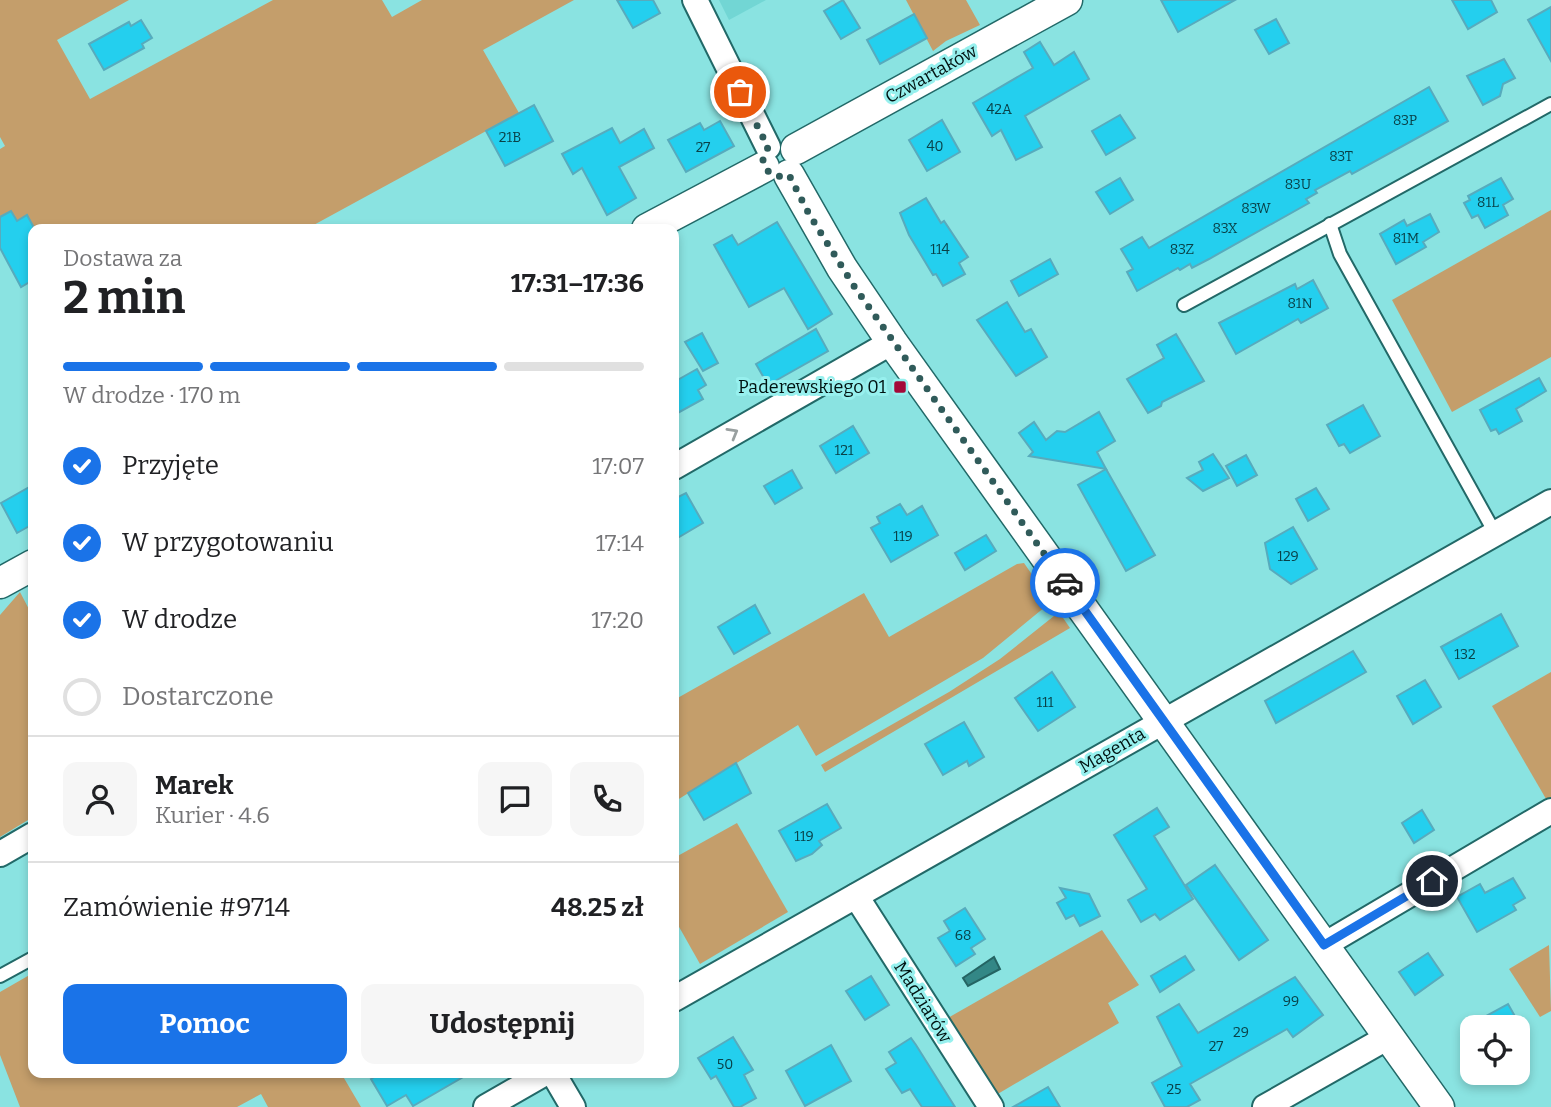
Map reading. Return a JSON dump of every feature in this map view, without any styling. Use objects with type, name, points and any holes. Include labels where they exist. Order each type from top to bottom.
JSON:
[{"type":"street","points":[[695,0],[779,159],[835,257],[892,342],[1439,1107]]},
{"type":"street","name":"Czwartaków","points":[[656,224],[1067,0]]},
{"type":"street","points":[[679,464],[892,342]]},
{"type":"street","name":"Magenta","points":[[679,996],[1551,502]]},
{"type":"street","points":[[0,583],[28,568]]},
{"type":"street","points":[[1324,945],[1551,811]]},
{"type":"street","points":[[0,854],[28,838]]},
{"type":"street","name":"Madziarów","points":[[856,895],[991,1107]]},
{"type":"street","points":[[1265,1107],[1390,1036]]},
{"type":"street","points":[[486,1107],[536,1078]]},
{"type":"street","points":[[556,1078],[573,1107]]},
{"type":"lane","points":[[1184,304],[1551,104]]},
{"type":"lane","points":[[1330,225],[1340,254],[1495,533]]},
{"type":"lane","points":[[0,976],[28,961]]},
{"type":"shaded area","points":[[0,0],[129,0],[57,40],[90,99],[273,0],[382,0],[392,17],[422,0],[574,0],[483,50],[519,113],[316,224],[32,224],[27,215],[0,230],[0,149],[5,146],[0,137]]},
{"type":"shaded area","points":[[719,0],[766,0],[729,20]]},
{"type":"shaded area","points":[[906,0],[966,0],[980,25],[946,41],[933,51]]},
{"type":"shaded area","points":[[1551,210],[1551,357],[1452,412],[1392,300]]},
{"type":"shaded area","points":[[1024,563],[1051,602],[983,658],[816,756],[798,725],[679,799],[679,697],[864,593],[889,637],[1017,564]]},
{"type":"shaded area","points":[[20,592],[28,607],[28,820],[0,837],[0,615]]},
{"type":"shaded area","points":[[1059,612],[1070,628],[825,772],[821,765],[949,692],[1000,659]]},
{"type":"shaded area","points":[[1551,672],[1551,803],[1549,804],[1492,706]]},
{"type":"shaded area","points":[[737,823],[788,912],[700,964],[679,927],[679,855]]},
{"type":"shaded area","points":[[1102,930],[1139,985],[1108,1003],[1119,1023],[996,1095],[946,1019]]},
{"type":"shaded area","points":[[1549,945],[1551,1011],[1540,1017],[1509,969]]},
{"type":"shaded area","points":[[994,957],[1000,969],[968,986],[963,978]]},
{"type":"shaded area","points":[[28,976],[28,1078],[344,1078],[361,1107],[268,1107],[261,1094],[237,1107],[20,1107],[0,1055],[0,992]]},
{"type":"building","points":[[617,0],[653,0],[660,13],[633,28]]},
{"type":"building","points":[[843,0],[860,28],[841,39],[824,11]]},
{"type":"building","points":[[1161,0],[1235,0],[1178,32]]},
{"type":"building","points":[[1452,0],[1491,0],[1497,12],[1468,29]]},
{"type":"building","points":[[1551,7],[1551,61],[1528,20]]},
{"type":"building","points":[[914,14],[927,38],[880,64],[867,40]]},
{"type":"building","points":[[1276,19],[1289,43],[1269,54],[1255,30]]},
{"type":"building","points":[[141,20],[152,38],[142,44],[144,48],[104,70],[89,44],[129,22],[131,26]]},
{"type":"building","points":[[1040,42],[1054,65],[1074,52],[1089,79],[1025,116],[1042,147],[1016,160],[1001,130],[992,136],[973,103],[1033,68],[1024,52]]},
{"type":"building","points":[[1504,59],[1515,78],[1503,84],[1500,96],[1483,105],[1467,76]]},
{"type":"building","points":[[1429,87],[1448,121],[1352,174],[1350,171],[1315,190],[1317,193],[1306,199],[1309,203],[1209,259],[1192,268],[1190,264],[1180,270],[1178,268],[1137,291],[1127,272],[1133,269],[1121,249],[1142,237],[1149,248]]},
{"type":"building","points":[[534,105],[553,141],[505,166],[486,131]]},
{"type":"building","points":[[1120,115],[1135,138],[1106,155],[1092,131]]},
{"type":"building","points":[[942,120],[960,152],[927,171],[909,140]]},
{"type":"building","points":[[720,121],[734,146],[686,172],[668,140],[700,123],[704,130]]},
{"type":"building","points":[[612,128],[620,143],[644,129],[654,148],[619,167],[636,198],[607,215],[582,168],[573,174],[562,154]]},
{"type":"building","points":[[1120,178],[1133,200],[1110,214],[1096,192]]},
{"type":"building","points":[[1501,178],[1513,199],[1503,205],[1508,215],[1485,228],[1478,215],[1472,218],[1464,203],[1470,200],[1468,196]]},
{"type":"building","points":[[926,198],[941,223],[944,221],[968,257],[959,263],[965,274],[943,286],[936,274],[933,275],[909,235],[900,213]]},
{"type":"building","points":[[11,211],[17,221],[27,215],[32,224],[28,224],[28,283],[21,287],[0,248],[0,217]]},
{"type":"building","points":[[1430,214],[1439,232],[1423,242],[1426,247],[1396,264],[1380,234],[1404,220],[1407,226]]},
{"type":"building","points":[[777,222],[832,314],[808,329],[784,288],[749,307],[714,245],[732,235],[738,245]]},
{"type":"building","points":[[1050,259],[1058,274],[1019,296],[1011,281]]},
{"type":"building","points":[[1313,280],[1328,308],[1301,323],[1298,319],[1236,354],[1219,323],[1295,284],[1297,289]]},
{"type":"building","points":[[1007,302],[1025,332],[1031,329],[1047,357],[1016,376],[977,320]]},
{"type":"building","points":[[816,329],[828,351],[768,385],[756,364]]},
{"type":"building","points":[[702,333],[718,363],[703,371],[685,342]]},
{"type":"building","points":[[1176,334],[1204,381],[1162,402],[1161,406],[1148,413],[1127,379],[1164,358],[1157,345]]},
{"type":"building","points":[[697,369],[706,385],[698,390],[703,399],[679,412],[679,379]]},
{"type":"building","points":[[1539,378],[1546,391],[1516,409],[1522,421],[1499,434],[1496,429],[1491,431],[1480,410]]},
{"type":"building","points":[[1363,405],[1380,436],[1350,453],[1344,444],[1339,446],[1327,425]]},
{"type":"building","points":[[1099,412],[1115,441],[1097,452],[1106,469],[1029,456],[1033,452],[1019,433],[1034,422],[1046,440],[1057,431],[1065,432]]},
{"type":"building","points":[[853,426],[869,453],[836,473],[820,446]]},
{"type":"building","points":[[1213,454],[1229,478],[1203,491],[1187,478],[1203,470],[1199,462]]},
{"type":"building","points":[[1246,455],[1257,475],[1237,486],[1226,466]]},
{"type":"building","points":[[1106,469],[1155,555],[1126,571],[1078,485]]},
{"type":"building","points":[[792,470],[802,488],[775,504],[764,486]]},
{"type":"building","points":[[28,488],[28,527],[17,533],[1,503]]},
{"type":"building","points":[[1316,488],[1329,509],[1308,521],[1296,499]]},
{"type":"building","points":[[686,493],[703,523],[679,537],[679,496]]},
{"type":"building","points":[[900,504],[907,515],[922,506],[938,535],[891,562],[871,528],[880,523],[877,517]]},
{"type":"building","points":[[1293,527],[1317,569],[1291,584],[1270,569],[1265,543]]},
{"type":"building","points":[[986,535],[996,551],[965,570],[955,553]]},
{"type":"building","points":[[755,605],[770,633],[734,654],[718,627]]},
{"type":"building","points":[[1501,614],[1518,646],[1459,679],[1441,647]]},
{"type":"building","points":[[1353,651],[1366,672],[1276,723],[1265,701]]},
{"type":"building","points":[[1052,672],[1075,707],[1038,731],[1015,698]]},
{"type":"building","points":[[1425,680],[1441,707],[1413,724],[1397,696]]},
{"type":"building","points":[[964,722],[984,757],[969,766],[967,761],[943,775],[925,744]]},
{"type":"building","points":[[736,763],[751,793],[704,820],[688,793]]},
{"type":"building","points":[[827,804],[841,828],[819,841],[822,845],[812,854],[796,861],[779,831]]},
{"type":"building","points":[[1157,808],[1169,827],[1154,836],[1193,899],[1160,920],[1155,914],[1141,922],[1128,900],[1147,889],[1114,835]]},
{"type":"building","points":[[1422,810],[1434,830],[1414,843],[1402,823]]},
{"type":"building","points":[[1215,865],[1268,940],[1239,960],[1186,885]]},
{"type":"building","points":[[1513,878],[1525,898],[1513,905],[1516,910],[1477,932],[1457,897],[1480,884],[1485,893]]},
{"type":"building","points":[[1060,888],[1089,894],[1100,916],[1080,926],[1074,915],[1066,919],[1057,903],[1066,898]]},
{"type":"building","points":[[965,908],[985,939],[971,948],[975,954],[956,966],[938,938],[950,931],[944,921]]},
{"type":"building","points":[[1428,953],[1443,975],[1415,995],[1399,972]]},
{"type":"building","points":[[1185,956],[1194,970],[1160,992],[1151,976]]},
{"type":"building","points":[[871,976],[889,1005],[865,1020],[846,991]]},
{"type":"building","points":[[1295,977],[1323,1015],[1293,1037],[1287,1029],[1190,1084],[1200,1100],[1187,1107],[1165,1107],[1152,1083],[1182,1066],[1157,1017],[1179,1004],[1198,1033]]},
{"type":"building","points":[[1508,1004],[1514,1015],[1488,1015]]},
{"type":"building","points":[[733,1037],[753,1070],[744,1075],[756,1098],[740,1107],[734,1107],[716,1076],[711,1079],[698,1058]]},
{"type":"building","points":[[911,1038],[955,1107],[922,1107],[910,1089],[902,1093],[886,1069],[896,1063],[889,1052]]},
{"type":"building","points":[[831,1045],[851,1081],[805,1106],[786,1071]]},
{"type":"building","points":[[461,1078],[413,1106],[406,1095],[387,1106],[371,1079]]},
{"type":"building","points":[[1048,1087],[1060,1107],[1013,1107]]},
{"type":"way so far","points":[[740,92],[768,147],[763,160],[766,170],[775,176],[789,175],[809,214],[854,286],[1065,583]]},
{"type":"place","name":"Paderewskiego 01","points":[[900,387]]},
{"type":"route","points":[[1065,583],[1324,945],[1432,881]]}]
